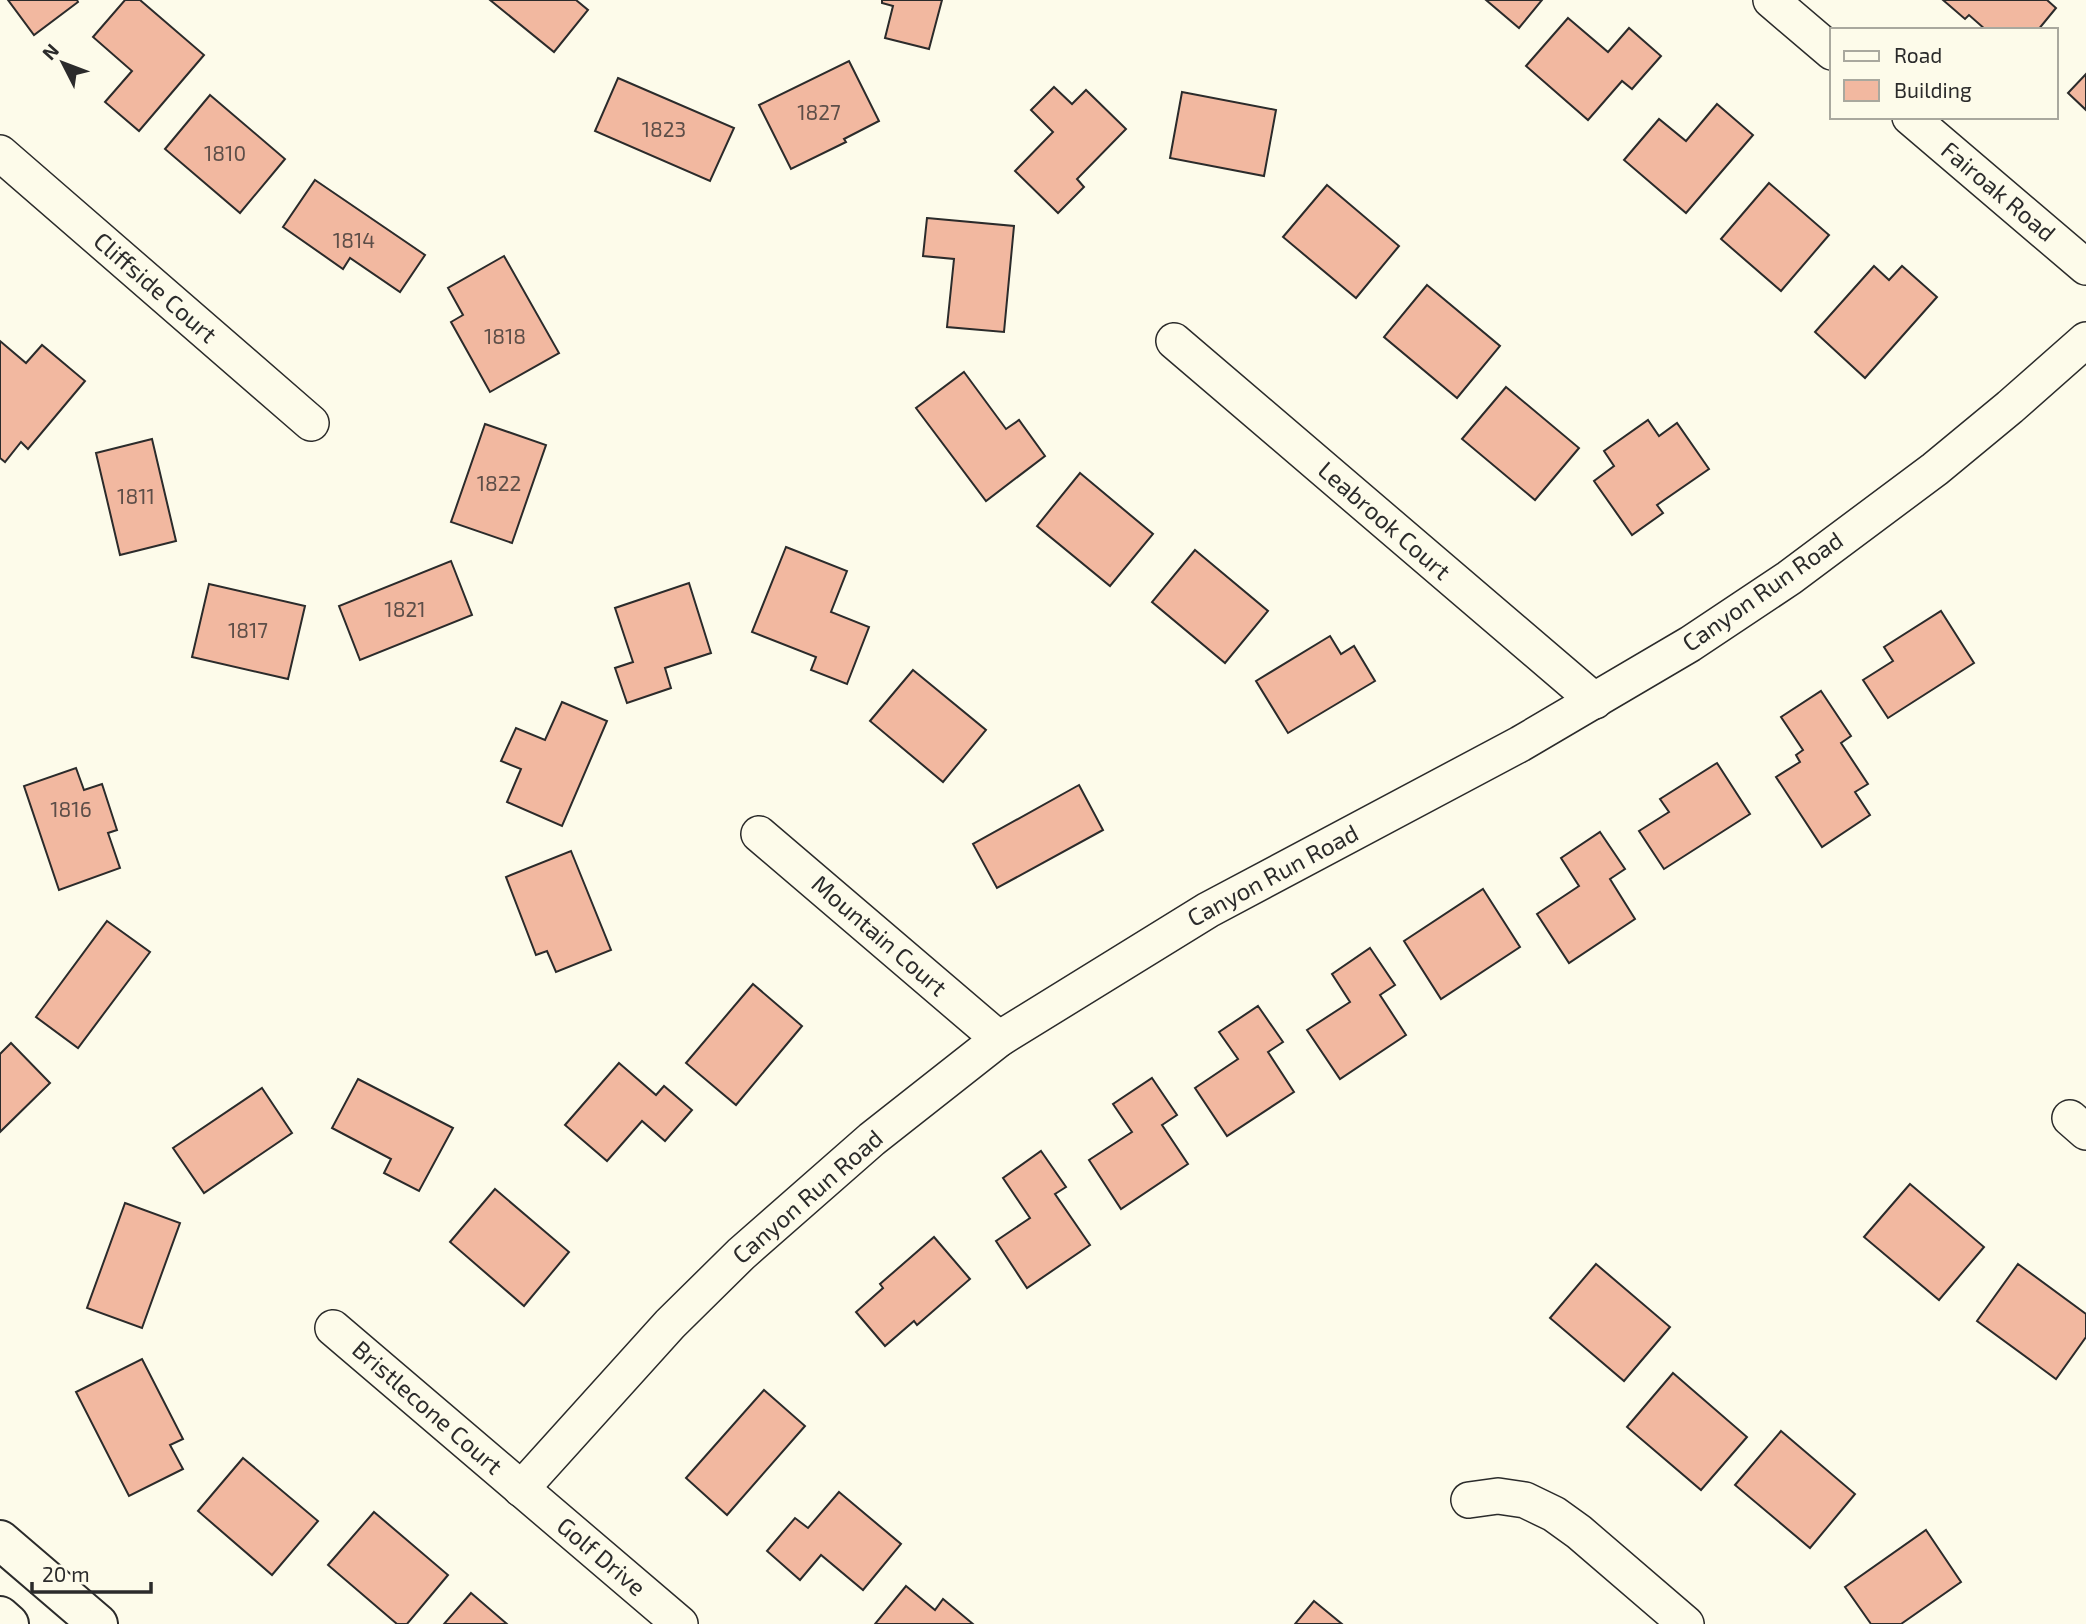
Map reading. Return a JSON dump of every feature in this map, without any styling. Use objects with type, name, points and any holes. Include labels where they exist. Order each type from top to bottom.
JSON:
[{"type":"main road","points":[[0,1539],[98,1624]]},
{"type":"main road","points":[[0,1616],[9,1624]]},
{"type":"street","points":[[1771,0],[1830,50]]},
{"type":"street","name":"Fairoak Road","points":[[1912,119],[2086,267]]},
{"type":"street","name":"Cliffside Court","points":[[0,153],[311,424]]},
{"type":"street","name":"Canyon Run Road","points":[[521,1489],[670,1324],[741,1254],[872,1139],[999,1039],[1208,910],[1520,744],[1690,644],[1789,578],[1936,469],[2086,340]]},
{"type":"street","name":"Leabrook Court","points":[[1174,341],[1595,701]]},
{"type":"street","name":"Mountain Court","points":[[759,834],[999,1039]]},
{"type":"street","name":"Bristlecone Court","points":[[333,1328],[521,1489]]},
{"type":"street","name":"Golf Drive","points":[[521,1489],[680,1624]]},
{"type":"street","points":[[1469,1500],[1497,1496],[1525,1500],[1554,1514],[1579,1532],[1686,1624]]},
{"type":"building","points":[[8,0],[77,0],[78,2],[34,35]]},
{"type":"building","points":[[125,0],[140,0],[204,55],[139,131],[105,102],[132,71],[93,37]]},
{"type":"building","points":[[490,0],[576,0],[588,10],[554,52]]},
{"type":"building","points":[[882,0],[942,0],[929,49],[885,38],[893,6],[882,3]]},
{"type":"building","points":[[1486,0],[1542,0],[1519,28]]},
{"type":"building","points":[[1943,0],[2047,0],[2056,8],[2040,28],[1984,28],[1969,15],[1965,19]]},
{"type":"building","points":[[1568,18],[1608,52],[1629,28],[1661,56],[1632,89],[1622,81],[1588,120],[1526,66]]},
{"type":"building","points":[[849,61],[879,121],[844,139],[846,142],[791,169],[759,105]]},
{"type":"building","points":[[2086,74],[2086,110],[2068,93]]},
{"type":"building","points":[[618,78],[734,128],[710,181],[595,131]]},
{"type":"building","points":[[1054,87],[1072,104],[1086,90],[1126,129],[1077,179],[1084,187],[1058,213],[1015,171],[1053,132],[1031,110]]},
{"type":"building","points":[[1182,92],[1276,110],[1264,176],[1170,158]]},
{"type":"building","points":[[210,95],[285,159],[240,213],[165,149]]},
{"type":"building","points":[[1717,104],[1753,135],[1686,213],[1624,160],[1659,119],[1686,141]]},
{"type":"building","points":[[315,180],[425,255],[400,292],[350,258],[343,269],[283,227]]},
{"type":"building","points":[[1769,183],[1829,235],[1781,291],[1721,239]]},
{"type":"building","points":[[1327,185],[1399,246],[1356,298],[1283,237]]},
{"type":"building","points":[[927,218],[1014,226],[1004,332],[947,327],[954,259],[923,256]]},
{"type":"building","points":[[504,256],[559,353],[490,392],[451,322],[463,315],[448,288]]},
{"type":"building","points":[[1874,266],[1889,280],[1902,266],[1937,297],[1865,378],[1815,332]]},
{"type":"building","points":[[1427,285],[1500,346],[1457,398],[1384,337]]},
{"type":"building","points":[[0,341],[26,363],[42,345],[85,381],[28,449],[21,442],[5,462],[0,458]]},
{"type":"building","points":[[964,372],[1006,429],[1019,420],[1045,456],[986,501],[916,408]]},
{"type":"building","points":[[1506,387],[1579,448],[1535,500],[1462,439]]},
{"type":"building","points":[[1648,420],[1659,436],[1677,423],[1709,469],[1657,505],[1663,513],[1632,535],[1594,481],[1614,466],[1604,451]]},
{"type":"building","points":[[485,424],[546,445],[512,543],[451,522]]},
{"type":"building","points":[[152,439],[176,541],[120,555],[96,453]]},
{"type":"building","points":[[1080,473],[1153,534],[1110,586],[1037,526]]},
{"type":"building","points":[[786,547],[847,571],[831,612],[869,627],[847,684],[811,670],[816,657],[752,632]]},
{"type":"building","points":[[1195,550],[1268,611],[1225,663],[1152,602]]},
{"type":"building","points":[[451,561],[472,615],[360,660],[339,606]]},
{"type":"building","points":[[689,583],[711,653],[665,668],[671,688],[627,703],[615,668],[633,662],[615,608]]},
{"type":"building","points":[[209,584],[305,606],[288,679],[192,657]]},
{"type":"building","points":[[1941,611],[1974,663],[1888,718],[1863,680],[1893,661],[1884,647]]},
{"type":"building","points":[[1330,636],[1341,654],[1354,646],[1375,681],[1288,733],[1256,681]]},
{"type":"building","points":[[913,670],[986,730],[943,782],[870,721]]},
{"type":"building","points":[[1821,691],[1851,736],[1841,743],[1868,784],[1855,792],[1870,815],[1822,847],[1776,777],[1800,762],[1796,755],[1803,750],[1781,717]]},
{"type":"building","points":[[562,702],[607,721],[562,826],[507,802],[521,769],[501,761],[516,728],[545,740]]},
{"type":"building","points":[[1717,763],[1750,814],[1664,869],[1639,831],[1669,812],[1660,799]]},
{"type":"building","points":[[76,768],[84,790],[102,784],[117,830],[108,833],[120,868],[59,890],[24,786]]},
{"type":"building","points":[[1079,785],[1103,830],[997,888],[973,844]]},
{"type":"building","points":[[1600,832],[1625,869],[1610,879],[1635,919],[1569,963],[1537,914],[1579,886],[1561,858]]},
{"type":"building","points":[[571,851],[611,950],[556,972],[547,951],[536,955],[506,877]]},
{"type":"building","points":[[1483,889],[1520,947],[1441,999],[1404,941]]},
{"type":"building","points":[[107,921],[150,952],[78,1048],[36,1017]]},
{"type":"building","points":[[1370,948],[1395,985],[1380,995],[1406,1035],[1340,1079],[1307,1030],[1350,1002],[1332,974]]},
{"type":"building","points":[[753,984],[802,1026],[736,1105],[686,1063]]},
{"type":"building","points":[[1258,1006],[1283,1042],[1268,1052],[1294,1092],[1227,1136],[1195,1088],[1238,1059],[1219,1032]]},
{"type":"building","points":[[11,1043],[50,1083],[0,1132],[0,1054]]},
{"type":"building","points":[[619,1063],[656,1095],[664,1086],[692,1110],[665,1141],[642,1121],[607,1161],[565,1125]]},
{"type":"building","points":[[1152,1078],[1177,1115],[1162,1125],[1188,1164],[1121,1209],[1089,1160],[1132,1132],[1113,1104]]},
{"type":"building","points":[[358,1079],[453,1128],[419,1191],[384,1173],[391,1159],[332,1128]]},
{"type":"building","points":[[262,1088],[292,1133],[204,1193],[173,1148]]},
{"type":"building","points":[[1041,1151],[1066,1187],[1055,1194],[1090,1245],[1027,1288],[996,1241],[1030,1218],[1003,1178]]},
{"type":"building","points":[[1910,1184],[1984,1247],[1939,1300],[1864,1237]]},
{"type":"building","points":[[495,1189],[569,1252],[524,1306],[450,1242]]},
{"type":"building","points":[[125,1203],[180,1223],[142,1328],[87,1308]]},
{"type":"building","points":[[934,1237],[970,1279],[917,1325],[914,1321],[885,1346],[856,1312],[883,1288],[880,1284]]},
{"type":"building","points":[[1596,1264],[1670,1327],[1624,1381],[1550,1318]]},
{"type":"building","points":[[2018,1264],[2086,1314],[2086,1337],[2056,1379],[1977,1321]]},
{"type":"building","points":[[142,1359],[183,1439],[170,1445],[183,1469],[129,1496],[76,1392]]},
{"type":"building","points":[[1673,1373],[1747,1437],[1701,1490],[1627,1427]]},
{"type":"building","points":[[764,1390],[805,1426],[727,1515],[686,1478]]},
{"type":"building","points":[[1781,1431],[1855,1494],[1810,1548],[1735,1485]]},
{"type":"building","points":[[243,1458],[318,1521],[272,1575],[198,1511]]},
{"type":"building","points":[[839,1492],[901,1544],[863,1590],[821,1555],[800,1580],[767,1551],[795,1518],[808,1528]]},
{"type":"building","points":[[374,1512],[448,1575],[407,1624],[397,1624],[328,1565]]},
{"type":"building","points":[[1926,1530],[1961,1582],[1901,1624],[1871,1624],[1845,1587]]},
{"type":"building","points":[[906,1586],[935,1610],[943,1599],[973,1624],[875,1624]]},
{"type":"building","points":[[471,1593],[507,1624],[444,1624]]},
{"type":"building","points":[[1314,1601],[1342,1624],[1295,1624]]}]
